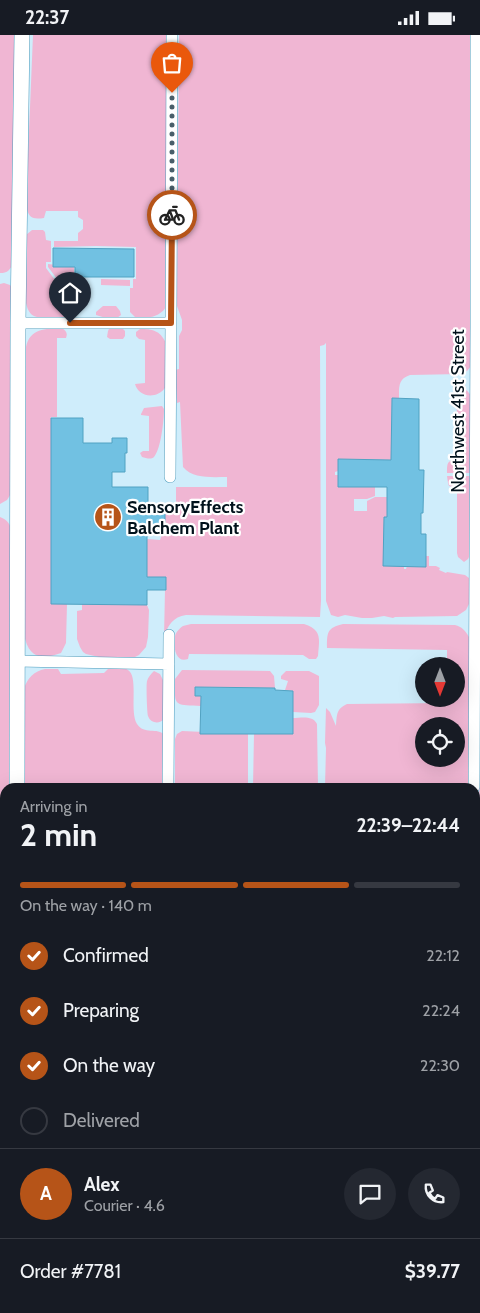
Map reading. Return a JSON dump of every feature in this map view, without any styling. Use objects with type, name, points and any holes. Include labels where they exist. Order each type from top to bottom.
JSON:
[{"type":"main road","points":[[16,783],[18,323],[22,35]]},
{"type":"street","points":[[170,477],[172,35]]},
{"type":"street","name":"Northwest 41st Street","points":[[474,783],[476,35]]},
{"type":"street","points":[[18,323],[171,323]]},
{"type":"street","points":[[168,783],[169,635]]},
{"type":"street","points":[[17,661],[169,663]]},
{"type":"shaded area","points":[[0,35],[14,35],[15,43],[13,265],[5,273],[0,273]]},
{"type":"shaded area","points":[[33,35],[168,35],[166,307],[156,315],[136,318],[130,312],[130,288],[133,288],[133,279],[136,279],[136,247],[54,247],[54,241],[78,241],[78,233],[83,229],[83,220],[78,217],[78,211],[46,211],[44,218],[40,219],[29,215],[26,204]]},
{"type":"shaded area","points":[[179,35],[472,35],[471,366],[461,374],[410,375],[403,379],[399,387],[399,398],[392,399],[391,460],[338,459],[338,471],[335,472],[335,475],[338,475],[338,487],[375,487],[375,496],[367,499],[354,499],[354,511],[367,511],[367,501],[375,497],[387,497],[387,517],[384,517],[384,566],[404,566],[404,569],[407,566],[426,567],[426,556],[429,556],[429,566],[436,566],[440,568],[439,570],[446,573],[465,575],[469,578],[470,602],[466,610],[457,616],[393,618],[384,616],[362,618],[331,615],[326,601],[326,343],[320,346],[320,617],[186,615],[172,622],[164,637],[166,577],[147,577],[147,539],[160,540],[166,530],[179,531],[184,529],[165,524],[165,511],[176,510],[176,487],[227,487],[227,477],[209,477],[192,474],[183,467],[180,402],[177,403],[175,370],[179,369],[179,336],[182,330],[182,320],[177,306]]},
{"type":"shaded area","points":[[32,230],[43,230],[46,240],[51,241],[51,262],[46,262],[46,268],[75,307],[73,314],[70,316],[58,318],[39,317],[31,314],[28,309],[26,303],[25,240],[26,235]]},
{"type":"shaded area","points":[[48,264],[74,267],[74,279],[76,280],[75,301],[48,267]]},
{"type":"shaded area","points":[[101,279],[130,280],[130,286],[101,285]]},
{"type":"shaded area","points":[[4,283],[13,288],[12,492],[7,500],[0,504],[0,284]]},
{"type":"shaded area","points":[[103,306],[116,306],[121,315],[117,318],[106,318],[96,315],[96,312]]},
{"type":"shaded area","points":[[62,328],[66,331],[67,335],[66,338],[57,338],[57,417],[51,417],[51,604],[67,604],[66,643],[61,653],[41,657],[29,648],[24,634],[26,347],[31,336],[35,333],[44,329]]},
{"type":"shaded area","points":[[109,329],[123,329],[125,336],[123,339],[110,339],[107,337]]},
{"type":"shaded area","points":[[140,329],[155,331],[161,335],[166,343],[165,388],[158,394],[144,394],[137,389],[135,384],[145,383],[145,340],[139,339],[136,336],[136,332]]},
{"type":"shaded area","points":[[458,388],[466,389],[471,396],[470,473],[447,473],[448,463],[456,459],[457,397],[454,397],[452,394]]},
{"type":"shaded area","points":[[162,406],[164,409],[163,427],[156,453],[151,458],[142,457],[140,453],[149,451],[149,416],[141,414],[144,408]]},
{"type":"shaded area","points":[[447,476],[471,476],[470,555],[464,562],[458,557],[457,553],[457,488],[449,486]]},
{"type":"shaded area","points":[[0,517],[5,519],[12,532],[12,783],[0,783]]},
{"type":"shaded area","points":[[480,567],[480,783],[479,783]]},
{"type":"shaded area","points":[[82,604],[147,605],[149,610],[146,647],[135,657],[99,657],[83,652],[77,639],[77,611],[82,610]]},
{"type":"shaded area","points":[[191,624],[304,624],[310,626],[317,633],[319,640],[318,656],[316,659],[309,659],[303,655],[189,654],[188,659],[180,659],[174,644],[175,636],[183,626]]},
{"type":"shaded area","points":[[343,624],[455,625],[465,631],[469,637],[469,783],[325,783],[326,708],[330,712],[336,726],[339,710],[347,704],[415,703],[415,707],[465,707],[465,657],[447,657],[447,650],[327,648],[327,638],[331,629]]},
{"type":"shaded area","points":[[58,669],[61,674],[104,673],[108,669],[128,670],[133,680],[134,711],[137,724],[143,729],[158,731],[165,735],[164,783],[24,783],[24,688],[27,681],[38,671]]},
{"type":"shaded area","points":[[182,670],[270,671],[274,676],[275,688],[195,687],[195,696],[201,696],[201,706],[185,705],[177,702],[175,694],[175,679]]},
{"type":"shaded area","points":[[154,671],[160,674],[163,680],[164,719],[158,722],[153,722],[149,719],[147,710],[147,681]]},
{"type":"shaded area","points":[[286,671],[309,671],[319,676],[319,705],[315,712],[293,712],[293,691],[285,690],[288,681],[281,679],[281,676]]},
{"type":"shaded area","points":[[293,718],[310,718],[317,724],[318,783],[253,783],[254,734],[293,734]]},
{"type":"shaded area","points":[[182,731],[248,734],[248,783],[175,783],[175,739],[177,734]]},
{"type":"building","points":[[53,248],[134,249],[134,277],[75,277],[75,267],[53,267]]},
{"type":"building","points":[[392,398],[419,399],[419,470],[424,470],[421,534],[426,534],[426,567],[383,566],[384,517],[387,517],[387,487],[338,487],[338,459],[391,460]]},
{"type":"building","name":"SensoryEffects Balchem Plant","points":[[51,418],[83,418],[83,443],[112,443],[112,438],[127,438],[125,472],[112,472],[112,487],[148,487],[148,507],[165,507],[165,527],[147,527],[147,577],[166,577],[166,590],[147,590],[147,605],[51,604]]},
{"type":"building","points":[[195,687],[275,688],[275,690],[293,691],[293,734],[200,734],[201,696],[195,696]]},
{"type":"way so far","points":[[172,93],[172,215]]},
{"type":"place","name":"SensoryEffects Balchem Plant","points":[[108,517]]},
{"type":"route","points":[[70,323],[171,323],[172,215]]}]
